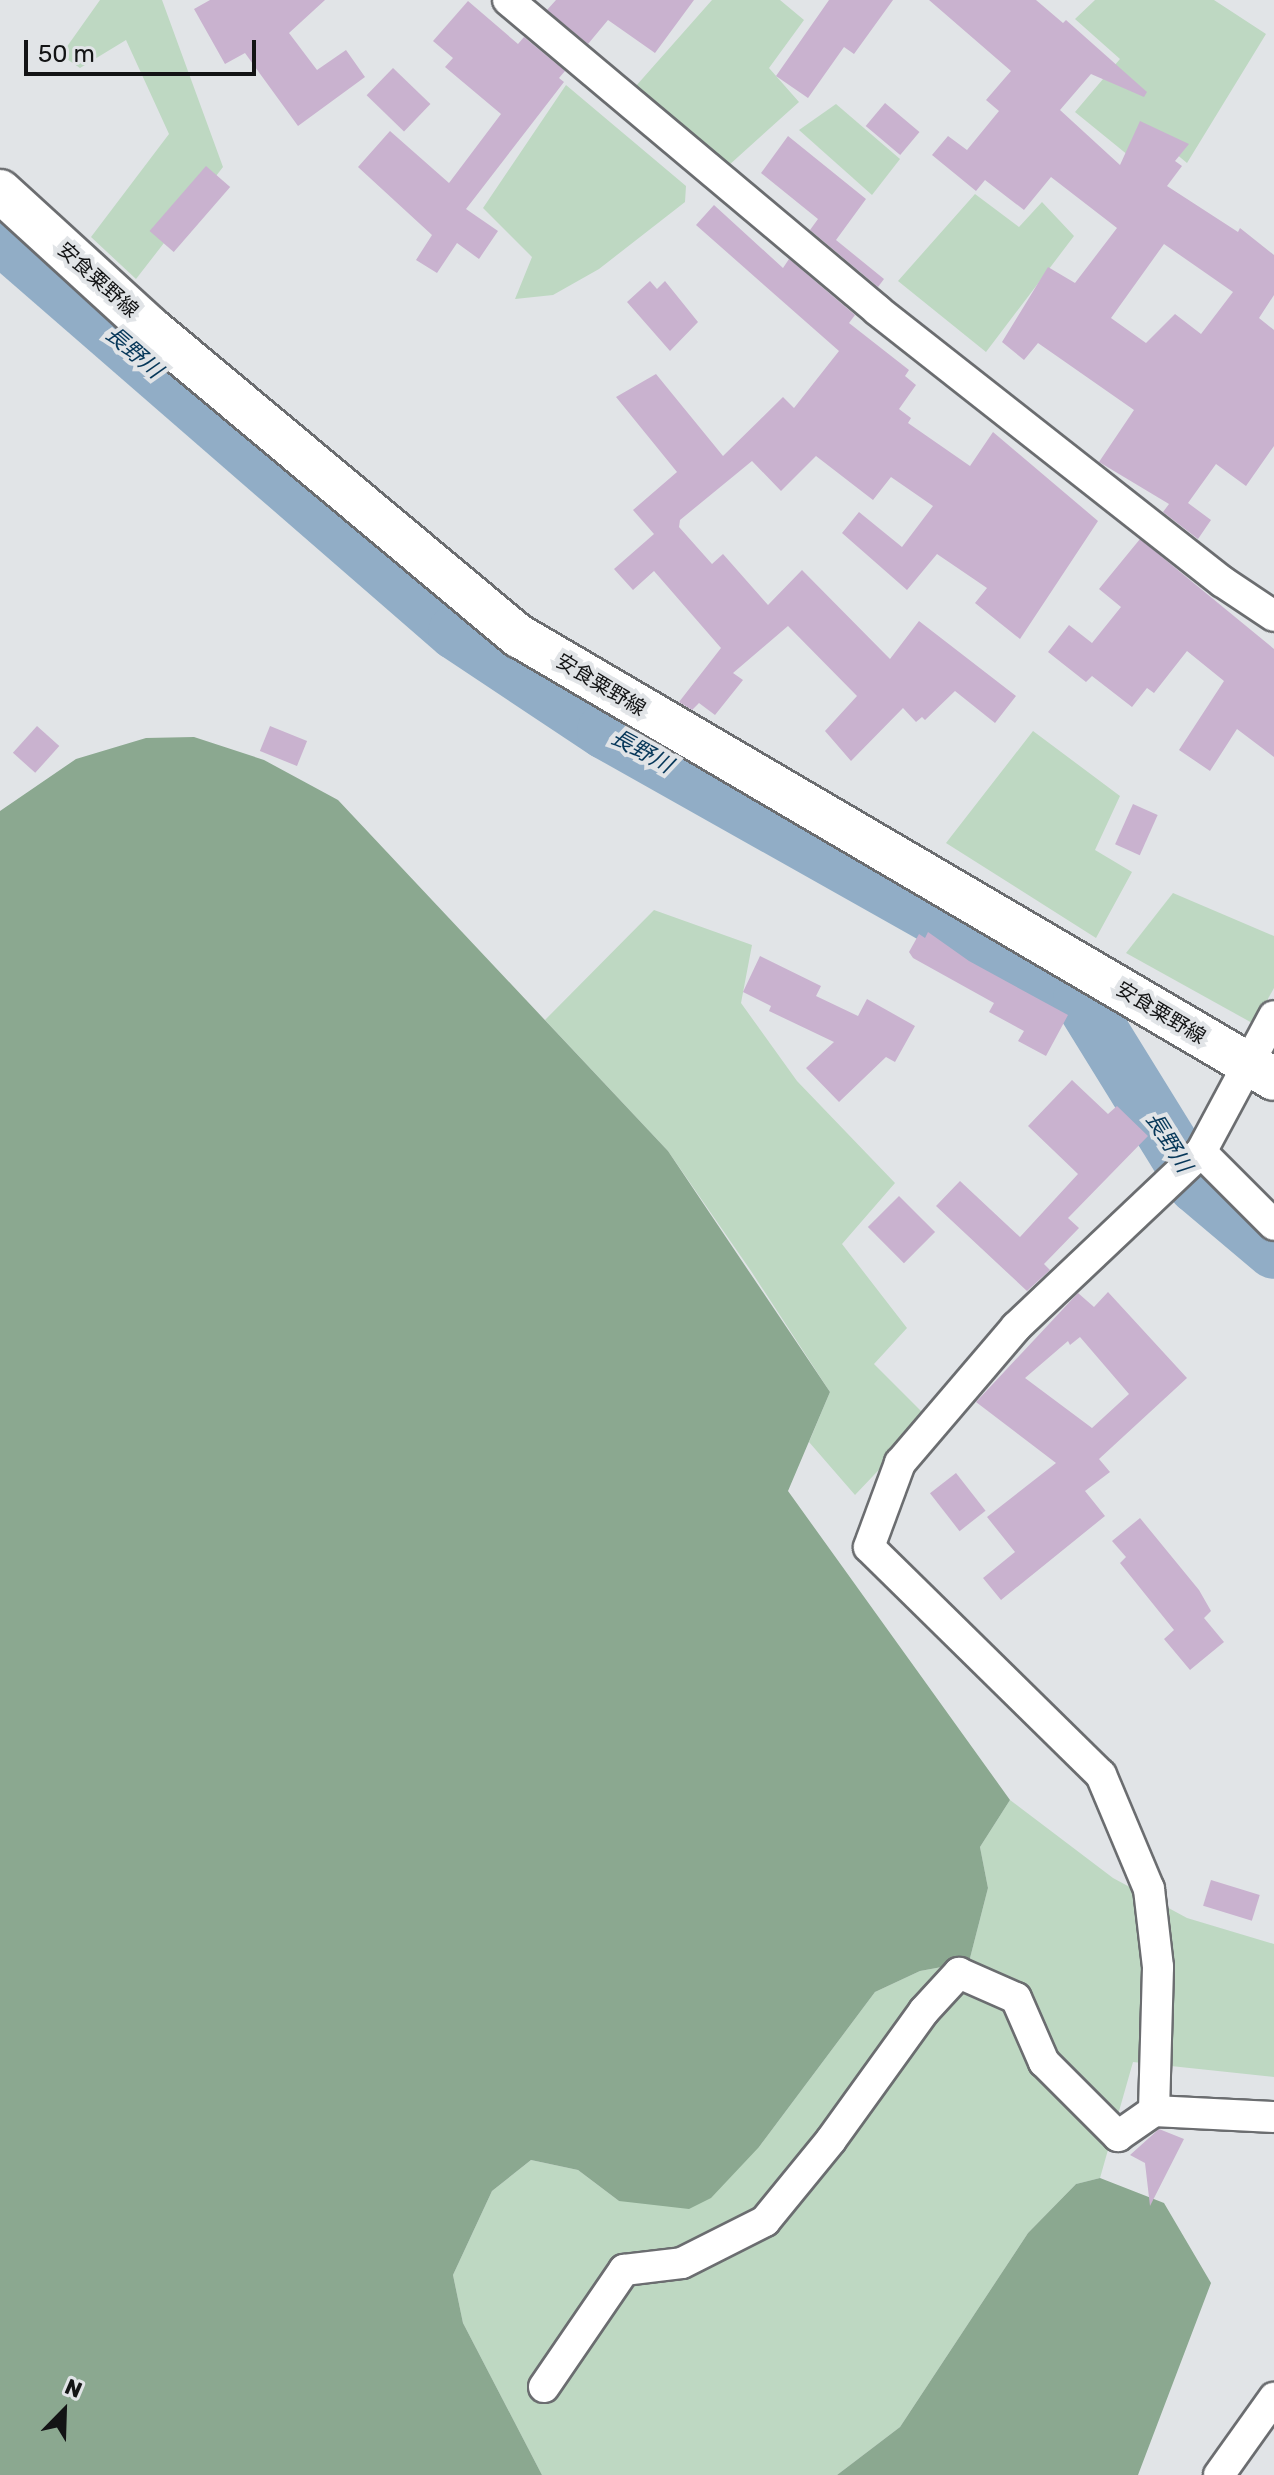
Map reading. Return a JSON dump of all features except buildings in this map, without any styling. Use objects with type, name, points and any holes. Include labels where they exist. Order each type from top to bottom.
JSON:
[{"type":"main road","name":"安食粟野線","points":[[0,191],[150,328],[519,636],[1261,1072]]},
{"type":"street","points":[[508,0],[885,316],[1223,582],[1274,616]]},
{"type":"street","points":[[1154,2111],[1158,1967],[1149,1889],[1101,1775],[869,1547],[900,1463],[1016,1327],[1190,1161],[1261,1072],[1274,1016]]},
{"type":"street","points":[[1190,1161],[1274,1225]]},
{"type":"street","points":[[544,2387],[624,2270],[682,2263],[765,2221],[831,2140],[924,2011],[959,1973],[1016,1998],[1044,2062],[1118,2136],[1154,2111],[1274,2117]]},
{"type":"street","points":[[1219,2475],[1274,2398]]},
{"type":"green space","points":[[100,0],[162,0],[223,167],[136,279],[91,237],[169,134],[126,40],[80,68],[61,55]]},
{"type":"green space","points":[[712,0],[780,0],[804,20],[769,68],[799,102],[718,175],[628,95]]},
{"type":"green space","points":[[1095,0],[1214,0],[1266,34],[1187,163],[1151,133],[1134,160],[1075,112],[1120,59],[1075,19]]},
{"type":"green space","points":[[566,85],[686,186],[685,202],[599,269],[553,295],[515,299],[532,257],[483,208]]},
{"type":"green space","points":[[836,104],[900,159],[872,195],[799,130]]},
{"type":"green space","points":[[975,194],[1019,227],[1042,202],[1074,236],[986,352],[898,281]]},
{"type":"green space","points":[[1033,731],[1120,796],[1095,850],[1132,872],[1096,938],[946,843]]},
{"type":"green space","points":[[194,737],[264,760],[338,800],[668,1151],[830,1392],[788,1491],[1010,1800],[980,1847],[988,1888],[969,1962],[920,1971],[875,1992],[759,2147],[711,2198],[689,2209],[619,2201],[578,2170],[531,2160],[492,2191],[453,2275],[463,2323],[542,2475],[0,2475],[0,811],[76,759],[146,738]]},
{"type":"green space","points":[[1173,893],[1274,936],[1274,988],[1254,1024],[1126,953]]},
{"type":"green space","points":[[654,910],[752,945],[741,1003],[797,1081],[895,1183],[842,1244],[907,1328],[874,1364],[928,1418],[855,1495],[809,1442],[830,1392],[668,1151],[545,1020]]},
{"type":"green space","points":[[1010,1800],[1113,1878],[1187,1918],[1274,1944],[1274,2077],[1133,2062],[1100,2178],[1076,2184],[1028,2233],[900,2427],[837,2475],[542,2475],[463,2323],[453,2275],[492,2191],[531,2160],[578,2170],[619,2201],[759,2147],[875,1992],[920,1971],[969,1962],[988,1888],[980,1847]]},
{"type":"green space","points":[[1100,2178],[1164,2203],[1211,2283],[1138,2475],[837,2475],[900,2427],[1028,2233],[1076,2184]]},
{"type":"waterway","name":"長野川","points":[[0,236],[456,632],[605,731],[1081,999],[1196,1185],[1274,1251]]}]
